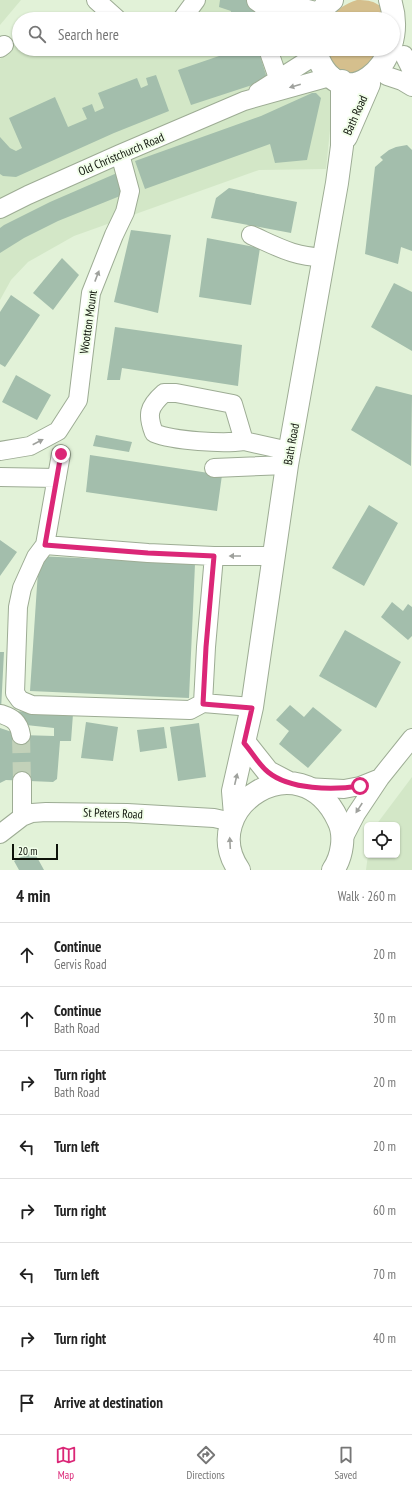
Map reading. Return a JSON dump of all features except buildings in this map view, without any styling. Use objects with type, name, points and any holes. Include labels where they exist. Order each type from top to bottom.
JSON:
[{"type":"main road","points":[[390,0],[408,9],[408,63]]},
{"type":"main road","points":[[267,6],[323,11]]},
{"type":"main road","points":[[267,6],[275,12]]},
{"type":"main road","points":[[318,56],[323,66],[338,78],[355,84],[378,80]]},
{"type":"main road","name":"Bath Road","points":[[342,146],[378,80],[397,67],[408,63]]},
{"type":"main road","name":"Bath Road","points":[[235,868],[230,850],[229,836],[234,818],[233,791],[252,708],[288,458],[337,183],[342,146],[338,78]]},
{"type":"main road","points":[[244,743],[268,772],[321,795],[333,808],[340,824],[342,841],[340,854],[333,870]]},
{"type":"main road","points":[[234,818],[244,801],[257,791],[273,785],[297,785]]},
{"type":"street","points":[[96,0],[109,12]]},
{"type":"street","points":[[187,12],[196,0]]},
{"type":"street","points":[[270,56],[278,78]]},
{"type":"street","name":"Old Christchurch Road","points":[[244,101],[308,56]]},
{"type":"street","name":"Old Christchurch Road","points":[[2,204],[244,101],[338,78]]},
{"type":"street","points":[[378,80],[412,87]]},
{"type":"street","name":"Wootton Mount","points":[[0,451],[30,446],[58,431],[78,400],[91,293],[114,235],[125,212],[130,192],[120,154]]},
{"type":"street","points":[[251,235],[290,253],[310,258],[324,257]]},
{"type":"street","points":[[244,441],[233,404],[176,393],[164,393],[155,401],[151,409],[150,421],[154,434],[165,437],[232,443],[244,441],[288,458]]},
{"type":"street","points":[[61,454],[45,545],[36,557],[22,588],[18,607],[15,693],[20,700],[32,705],[190,710],[203,704],[252,708]]},
{"type":"street","points":[[214,468],[288,458]]},
{"type":"street","points":[[0,477],[57,478]]},
{"type":"street","points":[[45,545],[148,553],[214,556],[274,556]]},
{"type":"street","points":[[203,704],[206,647],[214,556]]},
{"type":"street","points":[[1,714],[10,717],[16,722],[21,735]]},
{"type":"street","points":[[342,841],[356,814],[380,778],[412,738]]},
{"type":"street","points":[[297,785],[344,788],[360,786],[380,778]]},
{"type":"street","points":[[22,781],[22,817]]},
{"type":"street","name":"St Peters Road","points":[[0,834],[22,817],[46,812],[127,813],[234,818]]},
{"type":"shaded area","points":[[0,0],[21,0],[0,25]]},
{"type":"shaded area","points":[[200,0],[251,0],[268,12],[192,12]]},
{"type":"shaded area","points":[[357,0],[369,1],[377,4],[386,12],[335,12]]},
{"type":"shaded area","points":[[12,48],[12,56],[307,56],[315,76],[324,85],[334,91],[326,169],[259,170],[74,236],[28,262],[11,280],[0,300],[0,59]]},
{"type":"shaded area","points":[[329,56],[383,56],[377,64],[355,74],[343,71],[333,64]]},
{"type":"shaded area","points":[[412,777],[412,870],[366,870],[368,858],[400,858],[400,822],[378,822]]},
{"type":"tunnel","points":[[21,735],[22,781]]},
{"type":"route","points":[[61,454],[45,545],[148,553],[214,556],[206,647],[203,704],[252,708],[244,743],[268,772],[289,783],[305,787],[344,788],[360,786]]}]
